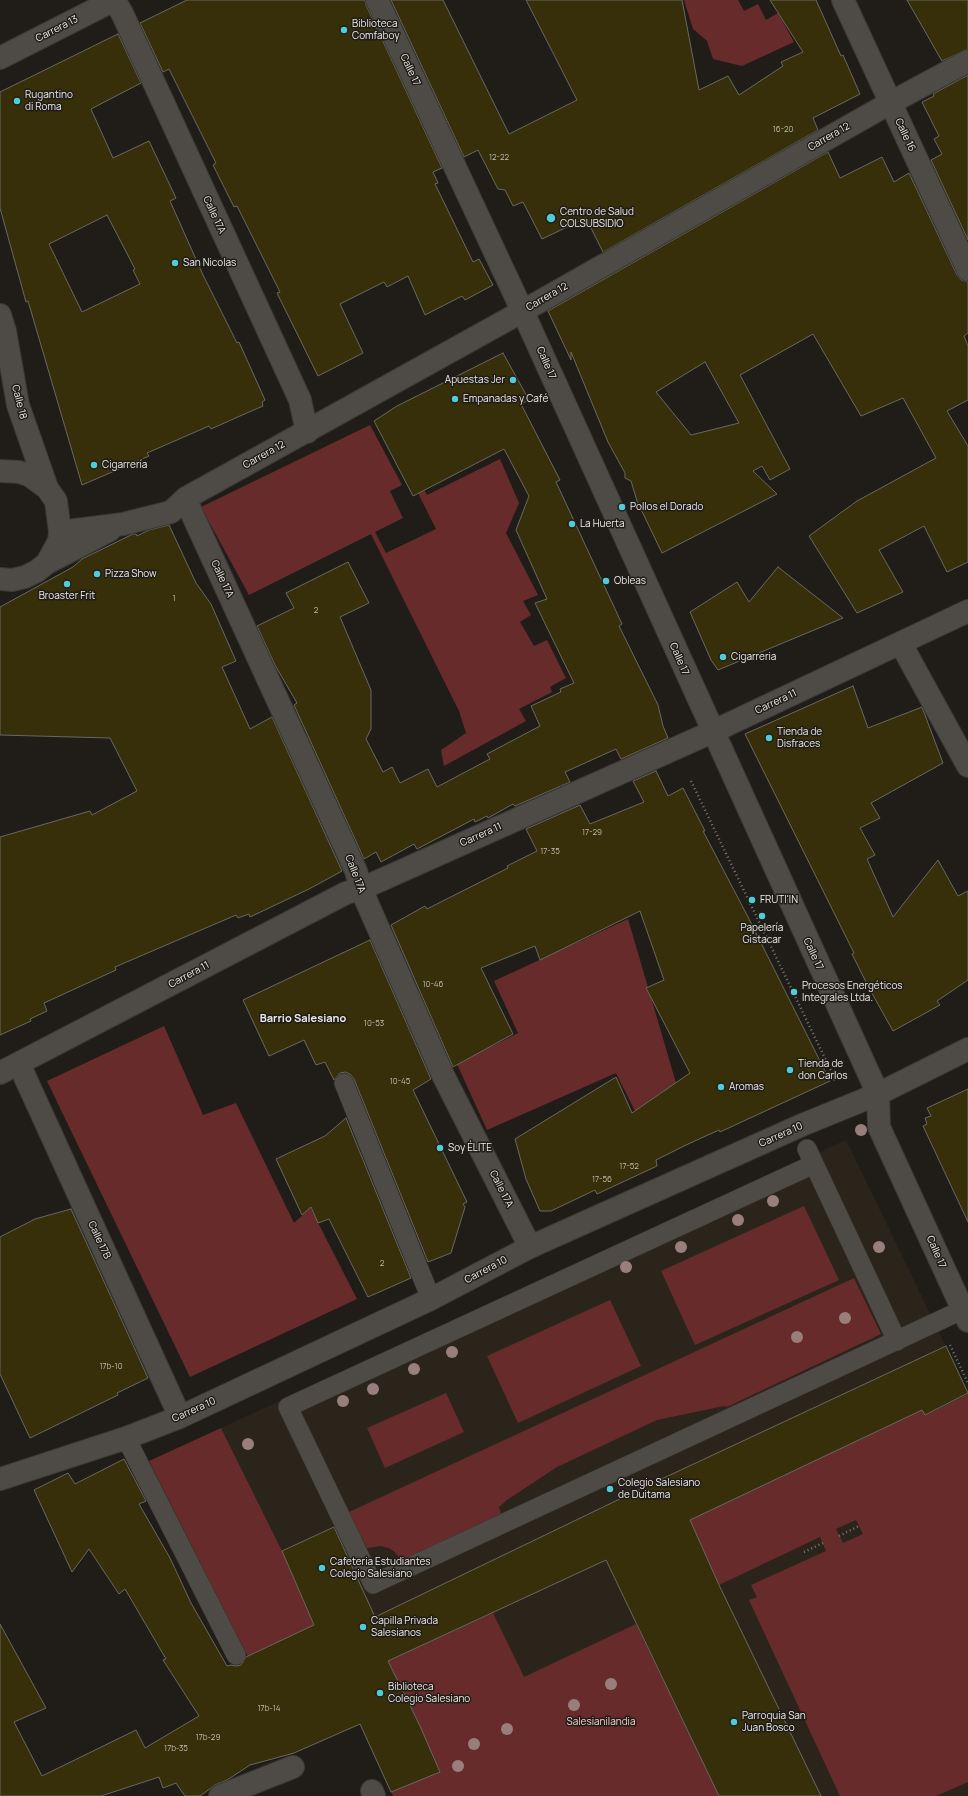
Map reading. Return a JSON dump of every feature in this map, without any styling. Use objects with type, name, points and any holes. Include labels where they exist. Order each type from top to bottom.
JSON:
[{"type":"street","name":"Carrera 13","points":[[0,58],[114,0]]},
{"type":"street","name":"Calle 17A","points":[[114,0],[122,13],[300,400],[307,432]]},
{"type":"street","name":"Calle 17","points":[[377,0],[523,311],[712,732],[878,1094],[880,1127],[965,1316]]},
{"type":"street","name":"Calle 16","points":[[843,0],[968,270]]},
{"type":"street","name":"Carrera 12","points":[[60,532],[123,524],[171,512],[186,498],[307,432],[890,103],[968,61]]},
{"type":"street","name":"Calle 18","points":[[0,315],[5,331],[18,405],[47,488],[56,501],[60,532]]},
{"type":"street","points":[[0,471],[18,472],[29,475],[47,488]]},
{"type":"street","name":"Calle 17A","points":[[186,498],[356,871],[361,889],[443,1075],[530,1247]]},
{"type":"street","name":"Carrera 12","points":[[4,580],[25,577],[37,571],[47,563],[123,524]]},
{"type":"street","points":[[47,563],[60,541],[60,532]]},
{"type":"street","name":"Carrera 11","points":[[10,1068],[346,893],[361,889],[712,732],[901,644],[968,611]]},
{"type":"street","points":[[901,644],[968,766]]},
{"type":"street","name":"Carrera 10","points":[[0,1479],[126,1438],[180,1417],[431,1299],[530,1247],[802,1125],[878,1094],[968,1049]]},
{"type":"street","name":"Calle 17B","points":[[10,1068],[180,1417]]},
{"type":"street","points":[[220,1796],[293,1767]]},
{"type":"lane","points":[[344,1083],[431,1299]]},
{"type":"lane","points":[[896,1341],[811,1157],[288,1407],[373,1584],[896,1341],[965,1316]]},
{"type":"lane","points":[[126,1438],[236,1655]]},
{"type":"path","points":[[691,781],[835,1079]]},
{"type":"path","points":[[839,1536],[860,1526]]},
{"type":"path","points":[[804,1552],[823,1543]]},
{"type":"shaded area","name":"Colegio Salesiano de Duitama","points":[[846,1140],[968,1392],[968,1796],[393,1796],[314,1626],[282,1551],[221,1428]]},
{"type":"green space","points":[[684,0],[738,0],[744,11],[758,4],[766,20],[778,13],[794,42],[742,66],[713,59],[707,41],[693,29]]},
{"type":"green space","points":[[370,425],[402,485],[390,491],[403,518],[375,532],[386,553],[436,529],[415,487],[421,484],[427,495],[500,459],[519,503],[506,533],[538,595],[523,601],[531,615],[520,622],[534,646],[547,640],[566,678],[550,687],[552,692],[519,709],[526,721],[444,766],[441,750],[466,733],[459,711],[371,534],[249,595],[201,507]]},
{"type":"green space","points":[[628,919],[676,1083],[635,1111],[616,1073],[487,1130],[457,1064],[518,1033],[494,981]]},
{"type":"green space","points":[[164,1026],[203,1115],[236,1103],[294,1223],[305,1213],[303,1207],[309,1205],[357,1299],[190,1377],[47,1081]]},
{"type":"green space","points":[[804,1206],[839,1280],[695,1345],[661,1271]]},
{"type":"green space","points":[[854,1278],[881,1334],[727,1407],[724,1406],[657,1420],[557,1467],[507,1500],[499,1507],[501,1514],[402,1562],[395,1552],[389,1548],[380,1546],[367,1548],[349,1512]]},
{"type":"green space","points":[[610,1300],[641,1366],[518,1423],[487,1356]]},
{"type":"green space","points":[[446,1393],[464,1432],[385,1468],[367,1428]]},
{"type":"green space","points":[[968,1394],[968,1782],[936,1796],[840,1796],[749,1600],[757,1597],[751,1585],[826,1551],[820,1537],[719,1585],[690,1520],[922,1410],[926,1415]],"holes":[[[856,1520],[863,1534],[843,1543],[836,1529]]]},
{"type":"green space","points":[[221,1428],[282,1551],[314,1626],[248,1657],[149,1461]]},
{"type":"green space","name":"Salesianilandia","points":[[493,1613],[524,1677],[636,1624],[719,1796],[393,1796],[391,1792],[440,1772],[420,1726],[388,1661]]},
{"type":"building","points":[[187,0],[365,0],[442,168],[433,172],[438,183],[435,184],[473,262],[479,259],[493,285],[465,300],[462,296],[425,315],[408,276],[387,287],[384,282],[340,304],[363,353],[318,376],[277,293],[280,292],[237,206],[234,207],[213,165],[216,163],[169,69],[163,72],[140,23]]},
{"type":"building","points":[[391,0],[443,0],[509,134],[577,100],[526,0],[682,0],[699,90],[728,76],[739,95],[783,66],[781,62],[803,52],[770,0],[816,0],[860,94],[813,118],[818,130],[603,252],[586,218],[542,239],[523,202],[513,206],[505,190],[498,189],[478,150],[464,157]]},
{"type":"building","points":[[907,0],[968,0],[968,49],[942,61]]},
{"type":"building","points":[[118,34],[141,83],[91,109],[113,158],[149,141],[176,198],[170,201],[203,275],[237,343],[239,342],[265,400],[262,402],[263,406],[211,429],[209,426],[147,453],[149,456],[82,485],[28,301],[26,302],[0,208],[0,92]],"holes":[[[107,215],[135,269],[133,270],[140,284],[82,312],[49,244]]]},
{"type":"building","points":[[968,75],[968,240],[931,160],[942,154],[934,139],[939,136],[922,102],[934,96],[933,94]]},
{"type":"building","points":[[828,152],[840,178],[882,157],[894,182],[909,173],[957,275],[961,280],[968,282],[968,333],[964,336],[968,346],[968,400],[947,411],[968,446],[968,562],[947,572],[924,526],[879,550],[903,592],[857,613],[809,536],[857,501],[936,458],[903,398],[861,416],[813,334],[740,375],[790,469],[770,480],[762,466],[753,471],[777,494],[662,553],[637,501],[631,481],[625,478],[625,473],[608,442],[571,352],[571,360],[548,311]],"holes":[[[705,362],[739,423],[691,435],[656,392]]]},
{"type":"building","points":[[503,353],[529,400],[521,404],[560,480],[556,482],[622,624],[619,626],[658,705],[663,726],[668,738],[621,759],[616,749],[565,772],[570,782],[515,806],[513,804],[488,818],[487,816],[475,822],[474,819],[417,849],[414,844],[381,862],[376,852],[364,859],[294,705],[297,703],[275,665],[257,626],[294,608],[286,593],[348,562],[369,603],[340,617],[371,690],[371,729],[366,739],[383,772],[392,767],[400,783],[428,769],[437,787],[490,759],[487,754],[540,726],[531,706],[561,692],[560,689],[574,683],[535,603],[547,599],[516,530],[529,496],[504,449],[413,496],[374,421],[397,406]]},
{"type":"building","points":[[169,525],[196,583],[211,604],[236,661],[222,667],[250,729],[272,717],[342,871],[309,889],[250,917],[249,914],[238,918],[236,915],[115,967],[116,970],[44,1003],[47,1011],[30,1019],[31,1021],[0,1035],[0,837],[90,811],[92,815],[137,791],[110,738],[0,735],[0,607],[73,567],[82,559],[133,534],[136,534],[137,536],[149,530]]},
{"type":"building","points":[[778,567],[843,618],[718,670],[711,660],[690,612],[737,582],[749,602]]},
{"type":"building","points":[[853,686],[868,728],[922,707],[943,763],[871,803],[880,818],[860,828],[875,855],[867,859],[893,917],[938,860],[958,896],[968,891],[968,980],[937,1001],[940,1005],[893,1031],[852,954],[854,953],[745,734]]},
{"type":"building","points":[[656,771],[668,796],[683,788],[705,831],[703,831],[830,1081],[720,1132],[719,1130],[686,1145],[656,1160],[657,1166],[597,1194],[595,1190],[551,1211],[540,1211],[526,1179],[515,1139],[616,1077],[632,1113],[690,1073],[646,988],[664,980],[640,911],[540,960],[535,946],[481,968],[513,1034],[453,1067],[391,925],[425,906],[427,909],[508,868],[507,866],[537,851],[526,829],[580,805],[590,824],[644,802],[633,781]]},
{"type":"building","points":[[370,940],[431,1079],[413,1090],[467,1202],[463,1204],[465,1207],[451,1253],[428,1262],[354,1079],[350,1074],[345,1072],[340,1073],[334,1080],[325,1062],[316,1065],[304,1040],[269,1056],[243,1000]]},
{"type":"building","points":[[968,1089],[968,1222],[923,1126],[927,1124],[925,1118],[931,1116],[927,1108]]},
{"type":"building","points":[[346,1118],[411,1278],[368,1297],[329,1219],[318,1223],[311,1207],[302,1215],[276,1159],[325,1136]]},
{"type":"building","points":[[71,1209],[148,1378],[117,1393],[118,1395],[30,1438],[0,1374],[0,1237],[35,1219]]},
{"type":"building","points":[[946,1346],[968,1393],[925,1415],[922,1410],[690,1520],[719,1585],[821,1796],[719,1796],[606,1560],[388,1661],[420,1726],[440,1772],[391,1792],[360,1724],[294,1753],[250,1765],[227,1780],[215,1785],[200,1796],[185,1796],[176,1783],[163,1788],[159,1777],[101,1796],[0,1796],[0,1624],[46,1708],[14,1722],[42,1776],[136,1730],[145,1748],[199,1716],[163,1660],[166,1659],[125,1589],[119,1594],[89,1549],[72,1572],[34,1490],[68,1473],[75,1484],[124,1459],[146,1501],[139,1504],[170,1558],[191,1603],[227,1666],[236,1666],[241,1665],[246,1657],[314,1625],[282,1551],[334,1527],[375,1617],[653,1483]]},
{"type":"place","name":"Biblioteca Comfaboy","points":[[344,30]]},
{"type":"place","name":"Rugantino di Roma","points":[[17,101]]},
{"type":"place","name":"Centro de Salud COLSUBSIDIO","points":[[551,218]]},
{"type":"place","name":"San Nicolas","points":[[175,263]]},
{"type":"place","name":"Apuestas Jer","points":[[513,380]]},
{"type":"place","name":"Empanadas y Café","points":[[455,399]]},
{"type":"place","name":"Cigarrería","points":[[94,465]]},
{"type":"place","name":"Pollos el Dorado","points":[[622,507]]},
{"type":"place","name":"La Huerta","points":[[572,524]]},
{"type":"place","name":"Pizza Show","points":[[97,574]]},
{"type":"place","name":"Obleas","points":[[606,581]]},
{"type":"place","name":"Broaster Frit","points":[[67,584]]},
{"type":"place","name":"Cigarreria","points":[[723,657]]},
{"type":"place","name":"Tienda de Disfraces","points":[[769,738]]},
{"type":"place","name":"FRUTI'IN","points":[[752,900]]},
{"type":"place","name":"Papelería Gistacar","points":[[762,916]]},
{"type":"place","name":"Procesos Energéticos Integrales Ltda.","points":[[794,992]]},
{"type":"place","name":"Tienda de don Carlos","points":[[790,1070]]},
{"type":"place","name":"Aromas","points":[[721,1087]]},
{"type":"place","name":"Soy ÉLITE","points":[[440,1148]]},
{"type":"place","name":"Colegio Salesiano de Duitama","points":[[610,1489]]},
{"type":"place","name":"Cafeteria Estudiantes Colegio Salesiano","points":[[322,1568]]},
{"type":"place","name":"Capilla Privada Salesianos","points":[[363,1627]]},
{"type":"place","name":"Biblioteca Colegio Salesiano","points":[[380,1693]]},
{"type":"place","name":"Parroquia San Juan Bosco","points":[[734,1722]]},
{"type":"district","name":"Barrio Salesiano","points":[[303,1019]]}]
